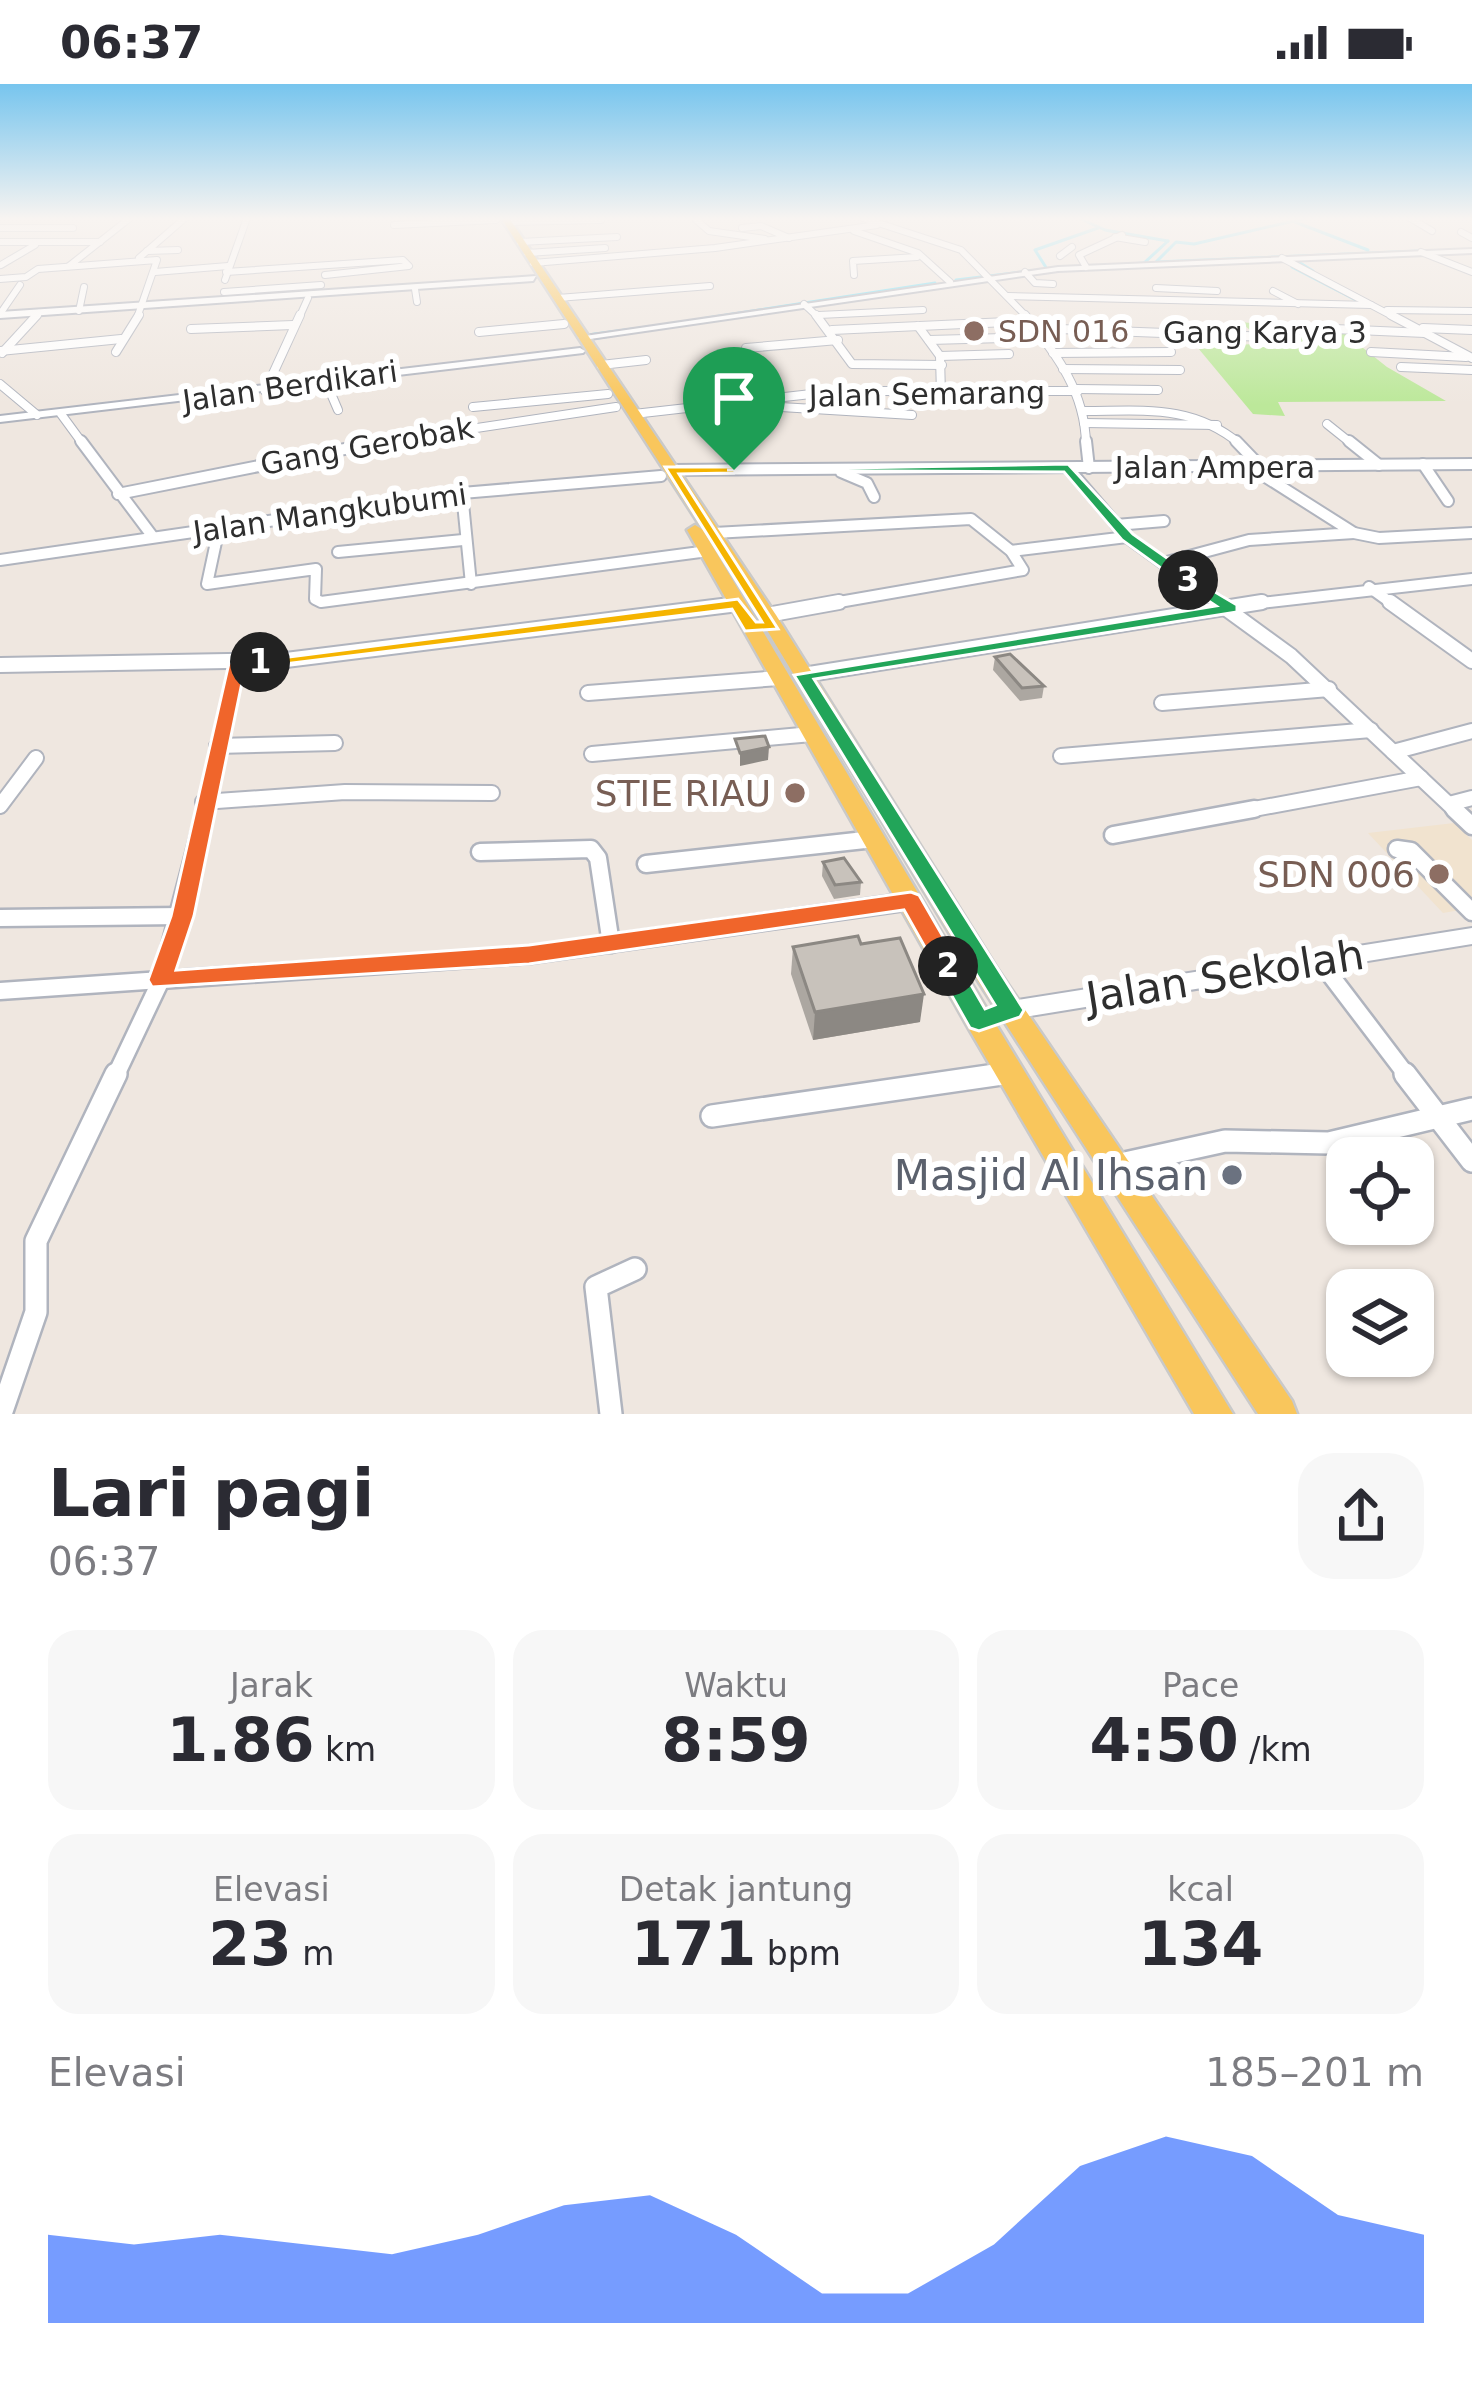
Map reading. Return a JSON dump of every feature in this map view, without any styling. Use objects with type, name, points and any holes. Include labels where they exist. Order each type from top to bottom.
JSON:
[{"type":"main road","points":[[539,280],[564,324],[582,344]]},
{"type":"main road","points":[[544,280],[802,675],[1011,1010],[1279,1414]]},
{"type":"main road","points":[[711,542],[738,604],[764,623],[779,678],[1215,1414]]},
{"type":"street","points":[[116,352],[145,306],[153,280]]},
{"type":"street","points":[[223,297],[225,280]]},
{"type":"street","points":[[223,297],[308,298],[415,289],[445,280]]},
{"type":"street","name":"Jalan Berdikari","points":[[0,419],[265,391],[809,308],[953,280]]},
{"type":"street","points":[[993,280],[1053,352],[1077,390],[1090,468]]},
{"type":"street","points":[[1032,280],[1053,284]]},
{"type":"street","points":[[1156,280],[1157,301]]},
{"type":"street","points":[[1324,280],[1466,352]]},
{"type":"street","points":[[0,315],[145,306],[321,285]]},
{"type":"street","points":[[0,315],[20,286]]},
{"type":"street","points":[[558,298],[710,286]]},
{"type":"street","points":[[79,311],[84,287]]},
{"type":"street","points":[[1156,288],[1217,291]]},
{"type":"street","points":[[415,289],[417,302]]},
{"type":"street","points":[[1273,290],[1302,307]]},
{"type":"street","points":[[1008,296],[1255,306],[1369,305]]},
{"type":"street","points":[[265,391],[281,365],[293,325],[308,298]]},
{"type":"street","points":[[809,308],[922,310]]},
{"type":"street","points":[[809,308],[832,329],[851,364],[1009,354]]},
{"type":"street","points":[[1386,310],[1472,311]]},
{"type":"street","points":[[2,352],[38,313]]},
{"type":"street","points":[[479,332],[564,324]]},
{"type":"street","name":"Gang Karya 3","points":[[832,329],[1030,324],[1295,338],[1294,331],[1312,328],[1472,330]]},
{"type":"street","points":[[191,329],[293,325]]},
{"type":"street","points":[[918,326],[941,361],[941,395]]},
{"type":"street","points":[[929,340],[1004,338]]},
{"type":"street","points":[[2,352],[121,339]]},
{"type":"street","points":[[746,348],[838,340]]},
{"type":"street","points":[[1053,352],[1171,352]]},
{"type":"street","points":[[1371,352],[1466,352]]},
{"type":"street","points":[[473,407],[611,388],[646,360]]},
{"type":"street","points":[[1401,367],[1472,370]]},
{"type":"street","points":[[1063,369],[1180,370]]},
{"type":"street","points":[[326,382],[338,410]]},
{"type":"street","points":[[0,384],[37,415]]},
{"type":"street","name":"Jalan Semarang","points":[[611,388],[771,399],[855,391],[941,395],[1157,390]]},
{"type":"street","name":"Gang Gerobak","points":[[118,494],[436,431],[611,388]]},
{"type":"street","points":[[771,399],[791,408],[912,415]]},
{"type":"street","points":[[61,413],[153,537]]},
{"type":"street","points":[[1084,417],[1193,413],[1219,425],[1255,467],[1354,533]]},
{"type":"street","points":[[1084,417],[1219,425]]},
{"type":"street","points":[[1327,424],[1379,465]]},
{"type":"street","points":[[1423,464],[1448,501]]},
{"type":"street","name":"Jalan Ampera","points":[[666,473],[1472,464]]},
{"type":"street","points":[[1068,468],[1127,537],[1231,609],[1329,689],[1472,826]]},
{"type":"street","points":[[831,469],[862,479],[874,497]]},
{"type":"street","name":"Jalan Mangkubumi","points":[[0,560],[462,493],[666,473]]},
{"type":"street","points":[[462,493],[463,540],[471,584]]},
{"type":"street","points":[[219,528],[209,584],[316,569],[315,599],[321,602],[471,584],[711,542],[966,518],[1011,551],[1021,574],[764,623]]},
{"type":"street","points":[[1116,525],[1164,521]]},
{"type":"street","points":[[1162,563],[1249,540],[1354,533],[1375,538],[1472,533]]},
{"type":"street","points":[[1011,551],[1127,537]]},
{"type":"street","points":[[338,552],[463,540]]},
{"type":"street","points":[[802,675],[1368,586],[1472,578]]},
{"type":"street","points":[[1368,586],[1472,661]]},
{"type":"street","points":[[0,665],[238,663],[368,652],[738,604]]},
{"type":"street","points":[[1,1414],[36,1312],[36,1241],[161,980],[182,916],[203,802],[238,663]]},
{"type":"street","points":[[588,694],[779,678]]},
{"type":"street","points":[[1162,703],[1329,689]]},
{"type":"street","points":[[1061,757],[1371,730]]},
{"type":"street","points":[[1393,752],[1472,731]]},
{"type":"street","points":[[592,754],[812,734]]},
{"type":"street","points":[[218,746],[335,743]]},
{"type":"street","points":[[0,806],[36,758]]},
{"type":"street","points":[[1113,836],[1421,778]]},
{"type":"street","points":[[203,802],[345,792],[492,793]]},
{"type":"street","points":[[1449,804],[1472,798]]},
{"type":"street","points":[[646,864],[874,839]]},
{"type":"street","points":[[480,852],[591,849],[598,858],[611,944]]},
{"type":"street","points":[[1397,849],[1412,851],[1472,912]]},
{"type":"street","points":[[0,991],[386,967],[611,944],[911,901]]},
{"type":"street","points":[[2,920],[182,916]]},
{"type":"street","name":"Jalan Sekolah","points":[[979,1021],[1011,1010],[1472,936]]},
{"type":"street","points":[[1319,960],[1472,1160]]},
{"type":"street","points":[[712,1116],[1012,1072]]},
{"type":"street","points":[[1116,1166],[1225,1142],[1329,1143],[1472,1109]]},
{"type":"street","points":[[611,1414],[596,1287],[612,1275],[635,1269]]},
{"type":"shaded area","name":"SDN 006","points":[[1454,823],[1472,840],[1472,908],[1443,913],[1368,833]]},
{"type":"green space","points":[[1240,322],[1343,332],[1387,367],[1446,401],[1278,402],[1285,416],[1253,414],[1198,348],[1266,343]]},
{"type":"building","points":[[1010,654],[1044,686],[1022,688],[995,657]]},
{"type":"building","points":[[765,736],[769,747],[740,753],[735,739]]},
{"type":"building","points":[[844,858],[861,882],[835,885],[823,862]]},
{"type":"building","points":[[858,936],[861,944],[900,938],[924,994],[815,1012],[793,947]]},
{"type":"waterway","points":[[1317,280],[1356,300]]},
{"type":"waterway","points":[[701,319],[935,283]]},
{"type":"waterway","points":[[588,335],[648,327]]},
{"type":"waterway","points":[[592,339],[616,335]]},
{"type":"place","name":"SDN 016","points":[[974,331]]},
{"type":"place","name":"STIE RIAU","points":[[795,793]]},
{"type":"place","name":"SDN 006","points":[[1439,874]]},
{"type":"place","name":"Masjid Al Ihsan","points":[[1232,1175]]},
{"type":"route","points":[[1068,468],[1127,537],[1231,609],[802,675],[1011,1010],[979,1021],[911,901],[529,955],[161,980],[182,916],[203,802],[238,663],[368,652],[738,604],[751,628],[772,626],[670,470],[734,470],[1068,468]]}]
